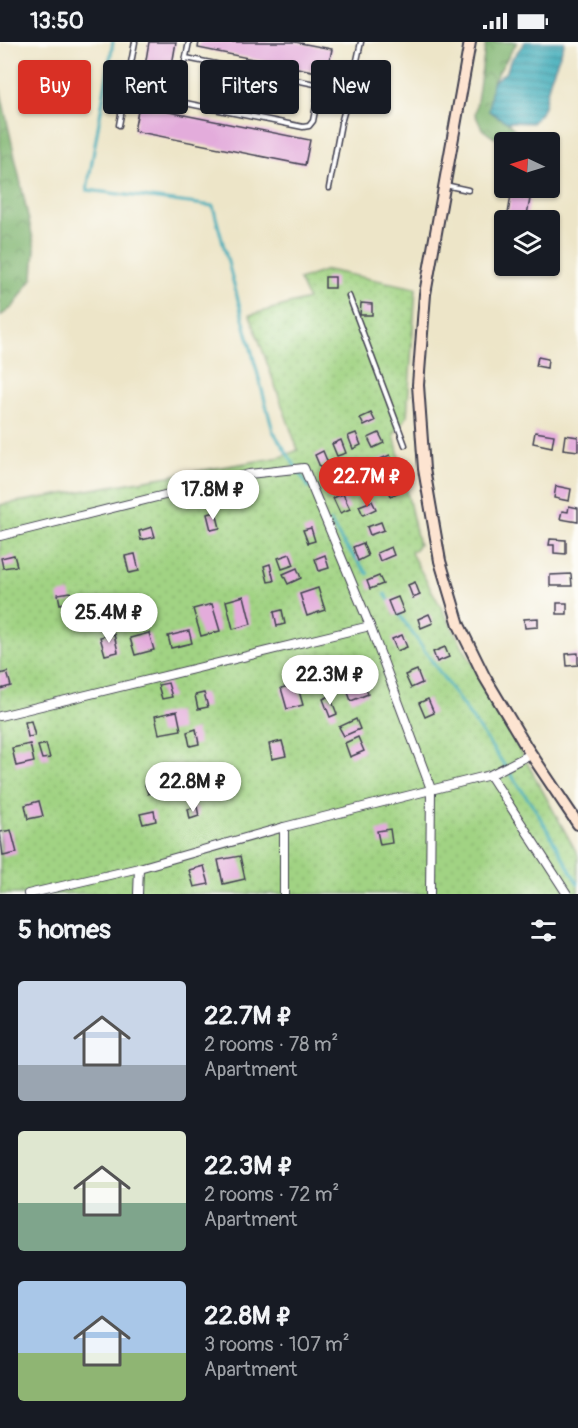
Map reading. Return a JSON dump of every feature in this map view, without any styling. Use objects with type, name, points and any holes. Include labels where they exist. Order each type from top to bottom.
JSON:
[{"type":"main road","points":[[470,42],[425,294],[418,385],[424,470],[440,561],[459,625],[484,676],[531,754],[578,824]]},
{"type":"street","points":[[0,536],[249,474],[304,468],[370,626],[431,789],[430,894]]},
{"type":"street","points":[[0,716],[370,626]]},
{"type":"street","points":[[28,894],[138,868],[284,827],[490,775],[531,754]]},
{"type":"street","points":[[490,775],[567,894]]},
{"type":"street","points":[[284,827],[284,894]]},
{"type":"street","points":[[138,868],[138,894]]},
{"type":"lane","points":[[132,60],[135,42]]},
{"type":"lane","points":[[189,42],[186,58],[311,83]]},
{"type":"lane","points":[[329,188],[341,123],[361,42]]},
{"type":"lane","points":[[188,104],[303,127],[309,126],[314,114]]},
{"type":"lane","points":[[119,125],[121,114]]},
{"type":"lane","points":[[444,185],[468,190]]},
{"type":"lane","points":[[349,296],[405,445]]},
{"type":"green space","points":[[486,42],[517,42],[492,83],[489,111],[507,122],[517,132],[494,132],[493,137],[482,129],[475,114]]},
{"type":"green space","points":[[0,89],[35,248],[33,277],[13,307],[0,316]]},
{"type":"green space","points":[[327,270],[416,288],[407,417],[394,434],[419,545],[411,553],[578,855],[578,894],[0,894],[0,505],[281,457],[298,450],[250,315],[308,299],[299,280]]},
{"type":"water","points":[[525,42],[565,42],[550,80],[541,113],[532,123],[507,122],[489,111],[492,83],[507,71],[510,61]]},
{"type":"building","points":[[149,42],[176,42],[173,60],[146,60]]},
{"type":"building","points":[[199,42],[295,42],[332,49],[330,60],[311,60],[311,71],[299,68],[299,60],[258,60],[198,48]]},
{"type":"building","points":[[137,114],[179,114],[310,140],[305,165],[134,131]]},
{"type":"building","points":[[511,198],[530,199],[528,210],[509,210]]},
{"type":"building","points":[[325,277],[335,277],[335,288],[325,288]]},
{"type":"building","points":[[361,303],[372,304],[372,315],[360,315]]},
{"type":"building","points":[[538,357],[548,359],[547,368],[536,366]]},
{"type":"building","points":[[371,413],[375,421],[364,426],[360,418]]},
{"type":"building","points":[[535,432],[554,435],[552,447],[533,443]]},
{"type":"building","points":[[356,433],[361,445],[353,449],[348,436]]},
{"type":"building","points":[[379,433],[384,443],[373,448],[368,438]]},
{"type":"building","points":[[565,435],[578,437],[578,451],[563,449]]},
{"type":"building","points":[[341,440],[346,453],[337,456],[332,444]]},
{"type":"building","points":[[323,451],[328,463],[320,467],[315,455]]},
{"type":"building","points":[[390,455],[395,466],[381,472],[376,461]]},
{"type":"building","points":[[363,477],[366,484],[352,490],[349,482]]},
{"type":"building","points":[[399,481],[403,490],[391,496],[387,486]]},
{"type":"building","points":[[556,486],[571,489],[569,501],[554,498]]},
{"type":"building","points":[[343,494],[350,509],[340,513],[333,498]]},
{"type":"building","points":[[372,501],[376,509],[363,515],[359,506]]},
{"type":"building","points":[[569,506],[578,508],[578,522],[560,519],[562,511],[568,512]]},
{"type":"building","points":[[216,512],[220,528],[211,530],[207,514]]},
{"type":"building","points":[[381,522],[384,530],[370,535],[367,527]]},
{"type":"building","points":[[152,527],[155,537],[141,540],[139,531]]},
{"type":"building","points":[[311,528],[315,541],[308,543],[303,530]]},
{"type":"building","points":[[550,539],[566,540],[566,554],[554,553],[554,545],[549,545]]},
{"type":"building","points":[[363,543],[368,556],[358,561],[353,547]]},
{"type":"building","points":[[391,547],[394,555],[380,561],[377,553]]},
{"type":"building","points":[[135,554],[139,571],[129,573],[125,556]]},
{"type":"building","points":[[290,554],[294,565],[282,569],[278,558]]},
{"type":"building","points":[[14,555],[17,566],[3,568],[1,558]]},
{"type":"building","points":[[325,555],[329,568],[319,571],[315,559]]},
{"type":"building","points":[[270,564],[274,581],[268,582],[264,566]]},
{"type":"building","points":[[297,568],[301,578],[288,584],[283,574]]},
{"type":"building","points":[[571,574],[572,586],[550,586],[550,575]]},
{"type":"building","points":[[379,576],[383,584],[370,589],[367,581]]},
{"type":"building","points":[[415,582],[420,595],[413,598],[408,585]]},
{"type":"building","points":[[318,588],[325,610],[307,616],[300,594]]},
{"type":"building","points":[[70,592],[72,601],[60,604],[58,594]]},
{"type":"building","points":[[244,596],[251,624],[233,629],[226,601]]},
{"type":"building","points":[[398,597],[404,612],[394,616],[388,601]]},
{"type":"building","points":[[557,603],[567,603],[567,614],[557,614]]},
{"type":"building","points":[[212,604],[220,631],[201,636],[193,609]]},
{"type":"building","points":[[282,610],[285,624],[277,626],[274,612]]},
{"type":"building","points":[[429,614],[433,623],[421,628],[418,619]]},
{"type":"building","points":[[538,618],[538,627],[525,628],[524,619]]},
{"type":"building","points":[[189,631],[192,643],[171,648],[168,636]]},
{"type":"building","points":[[149,633],[154,650],[135,655],[130,638]]},
{"type":"building","points":[[114,634],[118,652],[105,655],[100,637]]},
{"type":"building","points":[[402,635],[407,647],[397,651],[392,639]]},
{"type":"building","points":[[445,647],[449,657],[437,662],[433,652]]},
{"type":"building","points":[[578,653],[578,665],[567,666],[566,654]]},
{"type":"building","points":[[417,670],[422,683],[411,688],[405,675]]},
{"type":"building","points":[[7,672],[11,686],[0,689],[0,674]]},
{"type":"building","points":[[360,672],[368,694],[351,701],[343,678]]},
{"type":"building","points":[[168,683],[172,697],[162,699],[158,685]]},
{"type":"building","points":[[297,684],[303,705],[287,709],[281,688]]},
{"type":"building","points":[[204,693],[208,707],[198,709],[195,695]]},
{"type":"building","points":[[330,696],[337,714],[330,717],[323,699]]},
{"type":"building","points":[[428,699],[434,713],[425,717],[419,703]]},
{"type":"building","points":[[177,711],[181,730],[159,734],[155,716]]},
{"type":"building","points":[[356,719],[360,729],[344,736],[339,727]]},
{"type":"building","points":[[31,721],[35,736],[28,737],[25,722]]},
{"type":"building","points":[[196,729],[199,744],[190,746],[187,732]]},
{"type":"building","points":[[358,737],[364,751],[350,757],[345,743]]},
{"type":"building","points":[[282,741],[286,756],[272,759],[269,744]]},
{"type":"building","points":[[30,744],[34,762],[16,766],[12,748]]},
{"type":"building","points":[[46,744],[50,758],[42,759],[38,746]]},
{"type":"building","points":[[181,765],[183,775],[179,776],[180,781],[165,783],[162,769]]},
{"type":"building","points":[[156,782],[158,792],[148,794],[145,785]]},
{"type":"building","points":[[39,801],[43,816],[28,819],[25,805]]},
{"type":"building","points":[[197,807],[199,816],[190,819],[188,809]]},
{"type":"building","points":[[154,811],[156,821],[143,824],[140,814]]},
{"type":"building","points":[[390,829],[392,843],[380,845],[377,831]]},
{"type":"building","points":[[11,830],[17,853],[3,856],[0,832]]},
{"type":"building","points":[[240,856],[245,879],[223,884],[218,860]]},
{"type":"building","points":[[204,866],[209,884],[194,887],[189,870]]},
{"type":"waterway","points":[[113,42],[87,190],[213,206],[273,431],[309,488]]},
{"type":"waterway","points":[[330,521],[343,543],[368,574]]},
{"type":"waterway","points":[[385,594],[391,603]]},
{"type":"waterway","points":[[397,611],[537,812],[578,884]]}]
